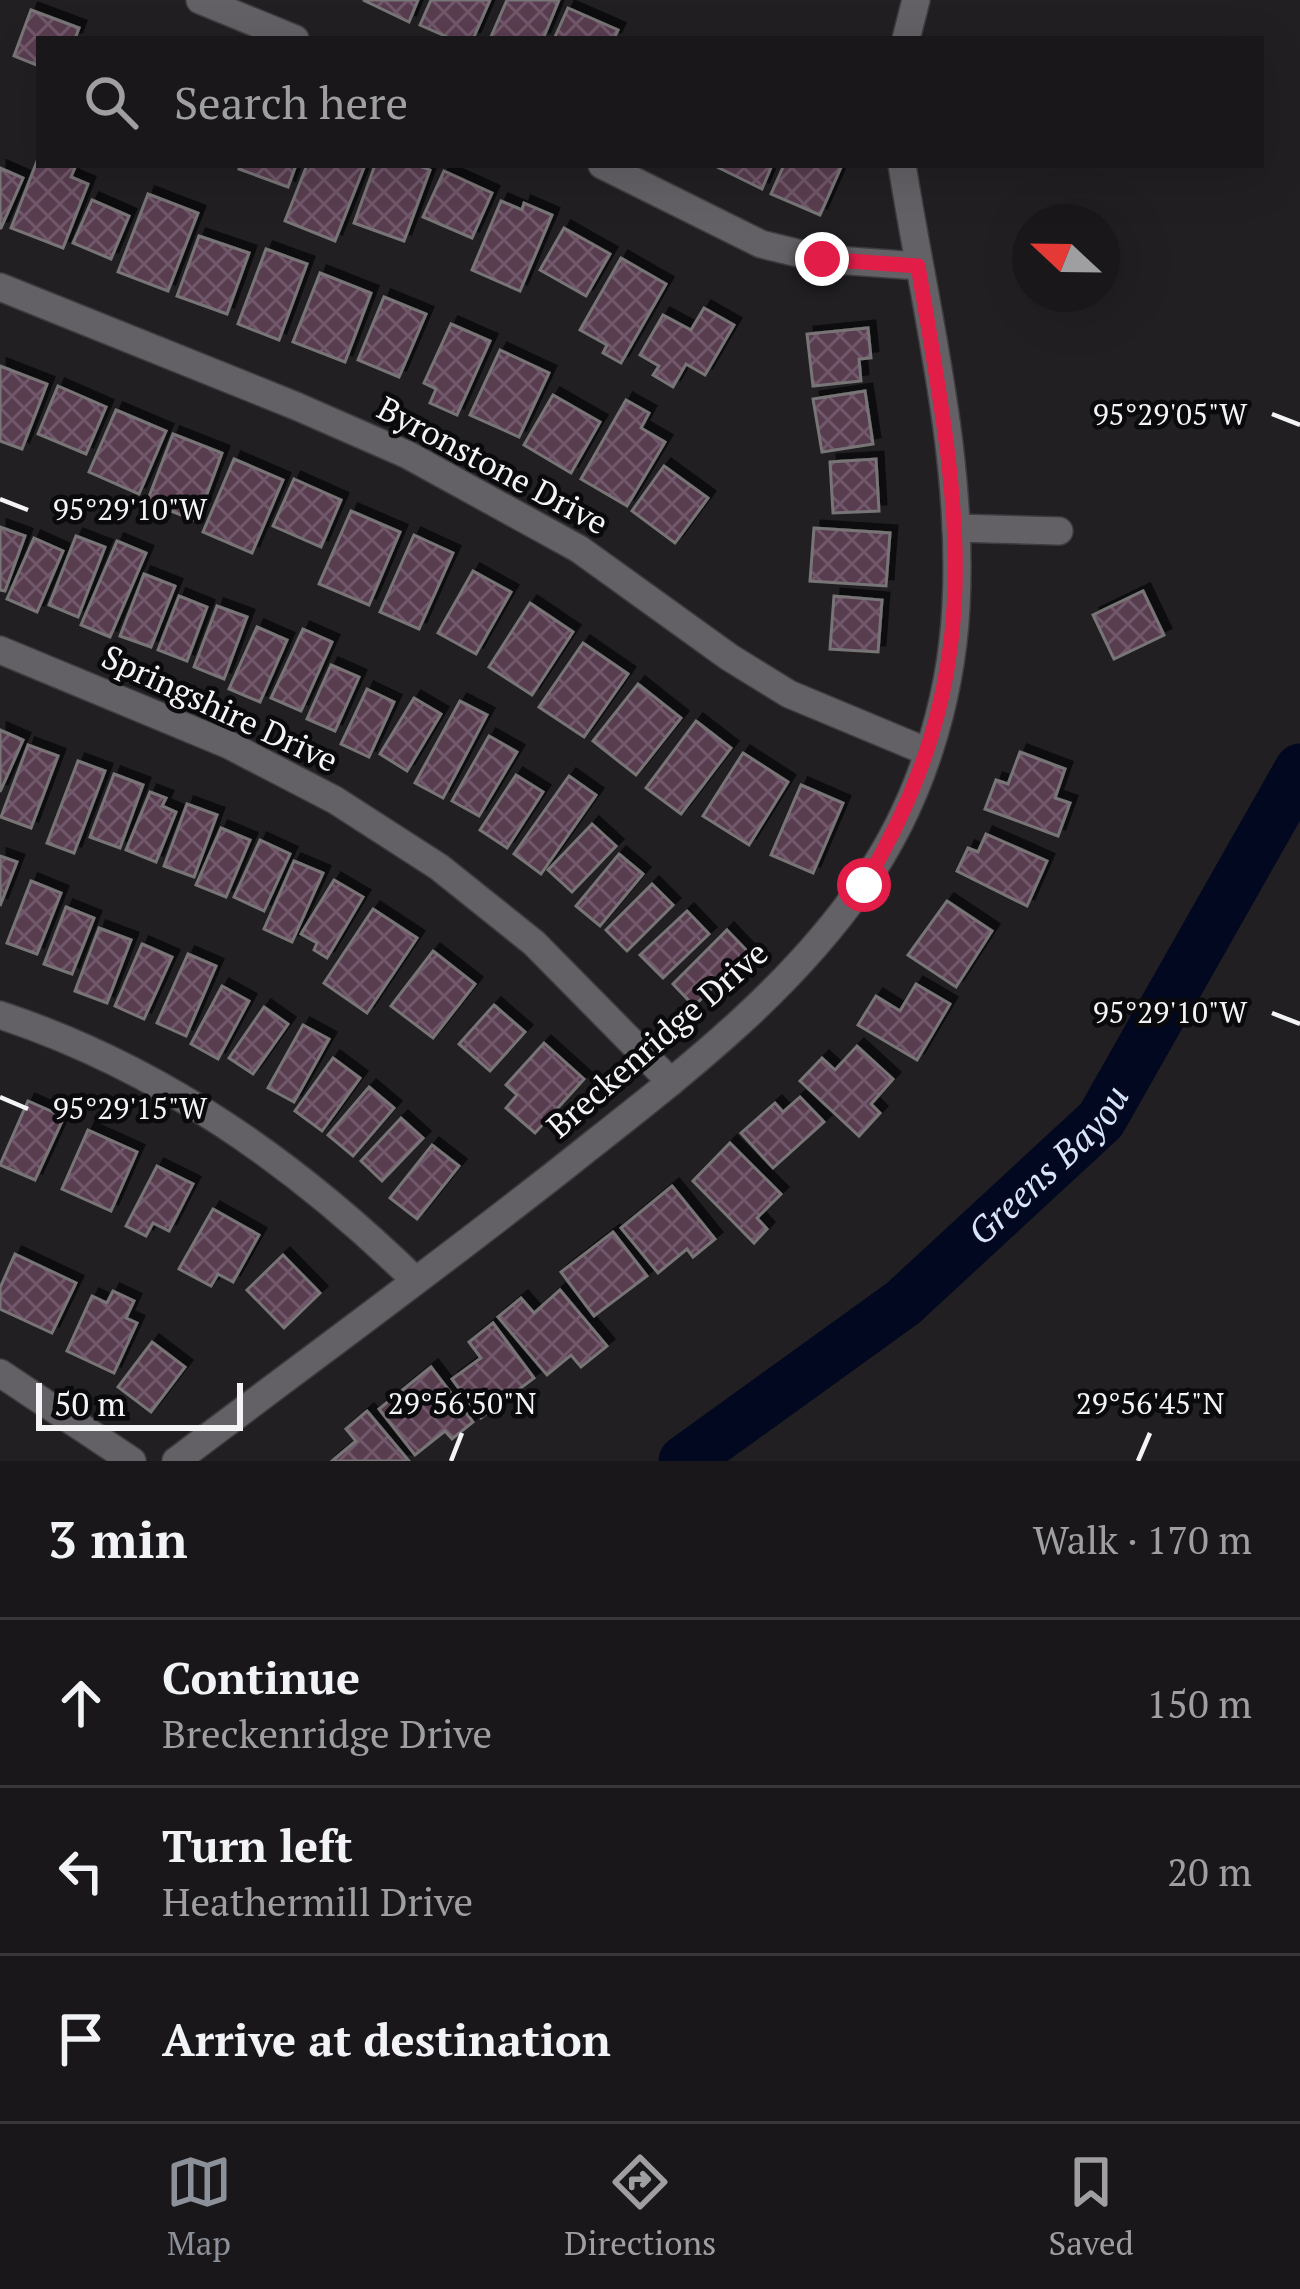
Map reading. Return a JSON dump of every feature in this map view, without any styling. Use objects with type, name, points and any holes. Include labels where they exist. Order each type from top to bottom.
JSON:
[{"type":"street","points":[[200,0],[288,36]]},
{"type":"street","points":[[907,36],[916,0]]},
{"type":"street","points":[[608,168],[761,244],[822,259],[918,266]]},
{"type":"street","name":"Breckenridge Drive","points":[[176,1461],[671,1082],[772,992],[820,940],[864,885],[896,831],[928,752],[950,665],[956,606],[956,529],[947,437],[902,168]]},
{"type":"street","name":"Byronstone Drive","points":[[0,287],[296,406],[443,473],[579,549],[729,657],[789,694],[928,752]]},
{"type":"street","points":[[956,529],[1059,531]]},
{"type":"street","name":"Springshire Drive","points":[[0,650],[229,745],[334,800],[404,845],[534,943],[671,1082]]},
{"type":"street","points":[[0,1015],[68,1038],[156,1081],[239,1132],[315,1189],[416,1280]]},
{"type":"street","points":[[0,1373],[132,1461]]},
{"type":"building","points":[[363,0],[418,0],[409,22]]},
{"type":"building","points":[[431,0],[490,0],[474,36],[445,36],[420,25]]},
{"type":"building","points":[[507,0],[559,0],[544,36],[491,36]]},
{"type":"building","points":[[568,8],[618,30],[615,36],[555,36]]},
{"type":"building","points":[[31,10],[79,28],[76,36],[36,36],[36,65],[14,56]]},
{"type":"building","points":[[36,164],[36,168],[75,168],[71,177],[88,184],[63,248],[11,228]]},
{"type":"building","points":[[0,168],[23,178],[1,228],[0,228]]},
{"type":"building","points":[[239,168],[295,168],[288,187]]},
{"type":"building","points":[[306,168],[364,168],[335,241],[285,221]]},
{"type":"building","points":[[374,168],[430,170],[404,241],[354,223]]},
{"type":"building","points":[[719,168],[771,168],[762,189]]},
{"type":"building","points":[[783,168],[841,168],[820,215],[771,194]]},
{"type":"building","points":[[444,171],[492,193],[472,238],[423,217]]},
{"type":"building","points":[[148,194],[198,213],[168,291],[118,272]]},
{"type":"building","points":[[92,200],[129,216],[111,259],[73,243]]},
{"type":"building","points":[[501,201],[522,210],[524,203],[552,215],[520,291],[472,270]]},
{"type":"building","points":[[564,228],[610,254],[586,296],[540,270]]},
{"type":"building","points":[[199,236],[249,253],[227,314],[177,296]]},
{"type":"building","points":[[266,249],[307,264],[279,340],[238,324]]},
{"type":"building","points":[[621,258],[666,284],[621,363],[603,353],[607,345],[580,330]]},
{"type":"building","points":[[320,273],[371,293],[345,362],[293,342]]},
{"type":"building","points":[[384,297],[426,314],[399,377],[358,360]]},
{"type":"building","points":[[704,308],[734,325],[705,375],[686,364],[673,387],[653,375],[659,366],[640,355],[663,315],[691,330]]},
{"type":"building","points":[[451,324],[490,341],[457,415],[430,403],[436,389],[424,383]]},
{"type":"building","points":[[868,328],[871,358],[859,359],[861,381],[813,386],[807,334]]},
{"type":"building","points":[[500,350],[549,373],[519,437],[470,415]]},
{"type":"building","points":[[0,366],[47,384],[22,449],[0,441]]},
{"type":"building","points":[[58,386],[106,407],[86,454],[38,434]]},
{"type":"building","points":[[865,391],[873,444],[822,452],[813,399]]},
{"type":"building","points":[[553,395],[600,422],[571,473],[524,445]]},
{"type":"building","points":[[626,400],[649,413],[641,428],[665,442],[627,506],[581,479]]},
{"type":"building","points":[[116,410],[166,431],[139,494],[89,472]]},
{"type":"building","points":[[173,434],[222,453],[197,521],[147,502]]},
{"type":"building","points":[[234,459],[283,480],[252,553],[203,532]]},
{"type":"building","points":[[876,459],[879,511],[833,513],[830,462]]},
{"type":"building","points":[[664,466],[708,498],[675,543],[632,511]]},
{"type":"building","points":[[294,479],[341,500],[321,547],[273,526]]},
{"type":"building","points":[[351,511],[400,532],[369,605],[319,584]]},
{"type":"building","points":[[0,527],[25,536],[5,591],[0,590]]},
{"type":"building","points":[[814,528],[890,533],[886,586],[810,581]]},
{"type":"building","points":[[414,535],[453,553],[419,629],[380,612]]},
{"type":"building","points":[[76,536],[105,547],[78,617],[49,605]]},
{"type":"building","points":[[34,538],[63,551],[37,612],[7,599]]},
{"type":"building","points":[[117,541],[146,553],[110,637],[81,625]]},
{"type":"building","points":[[473,571],[511,592],[476,654],[438,633]]},
{"type":"building","points":[[144,574],[175,586],[151,647],[120,636]]},
{"type":"building","points":[[1143,591],[1164,635],[1114,659],[1093,615]]},
{"type":"building","points":[[179,596],[207,607],[187,661],[158,650]]},
{"type":"building","points":[[834,596],[882,600],[878,652],[830,649]]},
{"type":"building","points":[[530,603],[573,632],[532,695],[489,667]]},
{"type":"building","points":[[217,606],[247,617],[224,679],[194,667]]},
{"type":"building","points":[[257,627],[287,640],[260,702],[229,689]]},
{"type":"building","points":[[303,629],[332,642],[301,711],[271,698]]},
{"type":"building","points":[[583,643],[628,674],[584,737],[539,707]]},
{"type":"building","points":[[331,665],[359,677],[335,731],[307,719]]},
{"type":"building","points":[[638,684],[681,718],[636,775],[593,741]]},
{"type":"building","points":[[367,689],[394,702],[369,757],[341,744]]},
{"type":"building","points":[[414,698],[441,714],[407,771],[380,754]]},
{"type":"building","points":[[460,701],[487,715],[443,798],[415,783]]},
{"type":"building","points":[[696,721],[731,748],[681,814],[646,788]]},
{"type":"building","points":[[0,730],[23,740],[0,792]]},
{"type":"building","points":[[489,736],[517,752],[479,816],[452,801]]},
{"type":"building","points":[[28,745],[58,756],[31,828],[1,817]]},
{"type":"building","points":[[1020,752],[1065,769],[1055,798],[1070,803],[1058,836],[985,809],[996,780],[1008,784]]},
{"type":"building","points":[[743,753],[788,782],[749,845],[703,816]]},
{"type":"building","points":[[78,761],[105,771],[74,853],[47,843]]},
{"type":"building","points":[[114,774],[143,785],[120,848],[90,837]]},
{"type":"building","points":[[516,775],[543,792],[507,848],[480,830]]},
{"type":"building","points":[[569,776],[596,795],[541,874],[514,854]]},
{"type":"building","points":[[801,785],[843,803],[813,873],[771,855]]},
{"type":"building","points":[[150,792],[166,798],[162,806],[176,812],[156,862],[126,850]]},
{"type":"building","points":[[187,804],[217,815],[194,877],[164,866]]},
{"type":"building","points":[[592,824],[616,846],[572,892],[548,870]]},
{"type":"building","points":[[221,828],[250,840],[226,897],[196,885]]},
{"type":"building","points":[[986,834],[1047,861],[1027,906],[957,871],[968,848],[978,852]]},
{"type":"building","points":[[260,840],[290,854],[264,911],[234,897]]},
{"type":"building","points":[[619,854],[643,874],[600,926],[576,906]]},
{"type":"building","points":[[0,856],[17,862],[0,906]]},
{"type":"building","points":[[294,861],[323,873],[292,942],[264,929]]},
{"type":"building","points":[[334,880],[363,897],[327,958],[314,950],[317,943],[301,934]]},
{"type":"building","points":[[31,881],[61,893],[37,954],[7,943]]},
{"type":"building","points":[[652,884],[673,905],[627,951],[606,930]]},
{"type":"building","points":[[947,901],[992,931],[956,987],[908,955]]},
{"type":"building","points":[[66,907],[94,918],[72,974],[44,964]]},
{"type":"building","points":[[373,909],[417,938],[367,1013],[324,983]]},
{"type":"building","points":[[687,911],[709,934],[663,978],[640,955]]},
{"type":"building","points":[[99,928],[131,940],[107,1003],[75,991]]},
{"type":"building","points":[[727,930],[748,952],[694,1006],[673,984]]},
{"type":"building","points":[[142,944],[172,957],[144,1019],[115,1006]]},
{"type":"building","points":[[433,951],[475,984],[433,1038],[391,1006]]},
{"type":"building","points":[[188,954],[216,966],[186,1036],[157,1023]]},
{"type":"building","points":[[916,984],[950,1004],[917,1060],[858,1025],[876,996],[900,1011]]},
{"type":"building","points":[[222,986],[249,1001],[218,1059],[191,1044]]},
{"type":"building","points":[[494,1005],[525,1032],[490,1071],[459,1044]]},
{"type":"building","points":[[264,1007],[288,1024],[253,1074],[229,1058]]},
{"type":"building","points":[[303,1025],[329,1039],[294,1102],[268,1088]]},
{"type":"building","points":[[544,1043],[584,1079],[535,1133],[506,1108],[517,1095],[506,1085]]},
{"type":"building","points":[[857,1046],[893,1079],[871,1104],[880,1113],[859,1136],[800,1081],[822,1058],[835,1070]]},
{"type":"building","points":[[333,1058],[360,1078],[322,1131],[295,1111]]},
{"type":"building","points":[[369,1087],[394,1108],[353,1156],[328,1135]]},
{"type":"building","points":[[800,1097],[824,1122],[773,1168],[741,1133],[775,1103],[783,1112]]},
{"type":"building","points":[[28,1101],[64,1117],[35,1180],[0,1165]]},
{"type":"building","points":[[401,1118],[423,1138],[382,1181],[361,1161]]},
{"type":"building","points":[[88,1130],[137,1152],[111,1211],[62,1189]]},
{"type":"building","points":[[730,1143],[781,1194],[757,1218],[767,1229],[754,1243],[693,1181]]},
{"type":"building","points":[[432,1145],[459,1166],[417,1219],[390,1198]]},
{"type":"building","points":[[157,1166],[193,1184],[169,1231],[153,1223],[146,1236],[126,1226]]},
{"type":"building","points":[[672,1186],[715,1239],[693,1257],[687,1249],[658,1273],[621,1228]]},
{"type":"building","points":[[213,1209],[259,1235],[233,1282],[218,1274],[211,1286],[179,1269]]},
{"type":"building","points":[[613,1232],[647,1276],[594,1316],[561,1272]]},
{"type":"building","points":[[15,1254],[76,1283],[52,1333],[0,1309],[0,1288]]},
{"type":"building","points":[[283,1255],[320,1293],[284,1328],[247,1290]]},
{"type":"building","points":[[560,1290],[607,1346],[581,1367],[571,1355],[547,1375],[498,1317],[521,1298],[534,1313]]},
{"type":"building","points":[[113,1291],[134,1301],[126,1318],[137,1323],[114,1373],[67,1351],[92,1296],[107,1303]]},
{"type":"building","points":[[493,1323],[534,1378],[481,1418],[452,1379],[481,1358],[469,1342]]},
{"type":"building","points":[[152,1342],[185,1367],[151,1412],[118,1387]]},
{"type":"building","points":[[431,1367],[473,1422],[452,1439],[445,1431],[415,1455],[379,1409]]},
{"type":"building","points":[[367,1411],[409,1461],[332,1461],[356,1441],[346,1429]]},
{"type":"waterway","name":"Greens Bayou","points":[[684,1461],[903,1303],[1101,1120],[1300,769]]},
{"type":"route","points":[[822,259],[918,266],[947,437],[956,529],[956,606],[938,720],[916,788],[864,885]]}]
